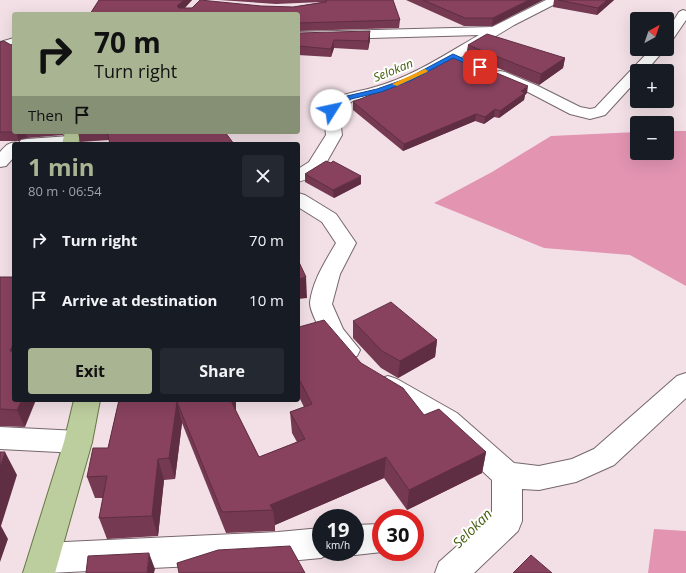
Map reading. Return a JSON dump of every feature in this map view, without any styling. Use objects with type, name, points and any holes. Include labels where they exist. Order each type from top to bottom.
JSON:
[{"type":"main road","points":[[42,566],[78,442],[87,402]]},
{"type":"street","points":[[300,176],[316,165],[334,135],[331,110],[349,98],[379,91],[410,79],[453,56],[486,32],[555,0]]},
{"type":"street","points":[[674,32],[683,14]]},
{"type":"street","points":[[300,36],[486,32]]},
{"type":"street","points":[[0,38],[12,38]]},
{"type":"street","points":[[0,46],[12,43]]},
{"type":"street","points":[[453,56],[467,62]]},
{"type":"street","points":[[644,64],[651,56]]},
{"type":"street","points":[[489,71],[533,88],[575,111],[590,114],[600,112],[630,79]]},
{"type":"street","points":[[0,138],[12,144]]},
{"type":"street","points":[[45,142],[71,139]]},
{"type":"street","points":[[0,162],[12,147]]},
{"type":"street","points":[[300,200],[330,218],[346,243],[329,274],[321,304],[333,334],[366,370],[447,421],[507,475],[539,478],[576,470],[604,457],[686,383]]},
{"type":"street","points":[[0,438],[78,442]]},
{"type":"street","points":[[451,573],[507,521],[507,475]]},
{"type":"street","points":[[42,566],[312,544]]},
{"type":"shaded area","points":[[674,131],[686,131],[686,286],[630,255],[544,248],[434,203],[492,172],[551,136],[630,132],[630,160],[674,160]]},
{"type":"shaded area","points":[[654,529],[686,531],[686,573],[648,573]]},
{"type":"building","points":[[99,0],[184,0],[177,6],[179,8],[192,8],[200,0],[261,6],[293,7],[326,2],[327,0],[393,0],[400,20],[300,23],[300,12],[91,12]]},
{"type":"building","points":[[423,0],[529,0],[493,18],[465,18]]},
{"type":"building","points":[[558,0],[607,0],[598,8]]},
{"type":"building","points":[[370,31],[368,41],[334,40],[331,49],[300,46],[300,33]]},
{"type":"building","points":[[487,34],[565,58],[541,74],[468,45]]},
{"type":"building","points":[[4,41],[12,44],[12,132],[0,132],[0,42]]},
{"type":"building","points":[[455,56],[528,86],[521,91],[525,93],[500,111],[495,109],[485,117],[476,114],[404,144],[353,102],[416,76]]},
{"type":"building","points":[[108,134],[226,134],[232,142],[110,142]]},
{"type":"building","points":[[326,161],[331,163],[333,161],[361,176],[333,190],[305,174]]},
{"type":"building","points":[[300,264],[306,277],[300,278]]},
{"type":"building","points":[[0,277],[12,277],[12,346],[10,351],[12,351],[12,402],[21,402],[17,410],[0,409]]},
{"type":"building","points":[[391,302],[437,340],[400,361],[382,351],[353,321]]},
{"type":"building","points":[[324,320],[361,363],[403,388],[424,415],[439,409],[486,452],[409,490],[386,457],[270,505],[273,510],[222,512],[177,402],[232,402],[259,457],[305,439],[290,412],[312,404],[300,381],[300,327]]},
{"type":"building","points":[[119,402],[177,402],[169,458],[158,459],[152,516],[99,518],[107,476],[87,477],[93,448],[108,448]]},
{"type":"building","points":[[0,452],[5,452],[0,467]]},
{"type":"building","points":[[290,546],[305,573],[179,573],[177,563],[218,550]]},
{"type":"building","points":[[149,553],[147,573],[86,573],[88,556]]},
{"type":"building","points":[[531,555],[552,573],[513,573]]},
{"type":"slow traffic","points":[[395,84],[410,79],[425,71]]},
{"type":"route","points":[[331,110],[349,98],[379,91],[410,79],[453,56],[480,67]]},
{"type":"water label","name":"Selokan","points":[[393,70]]},
{"type":"water label","name":"Selokan","points":[[472,528]]}]
